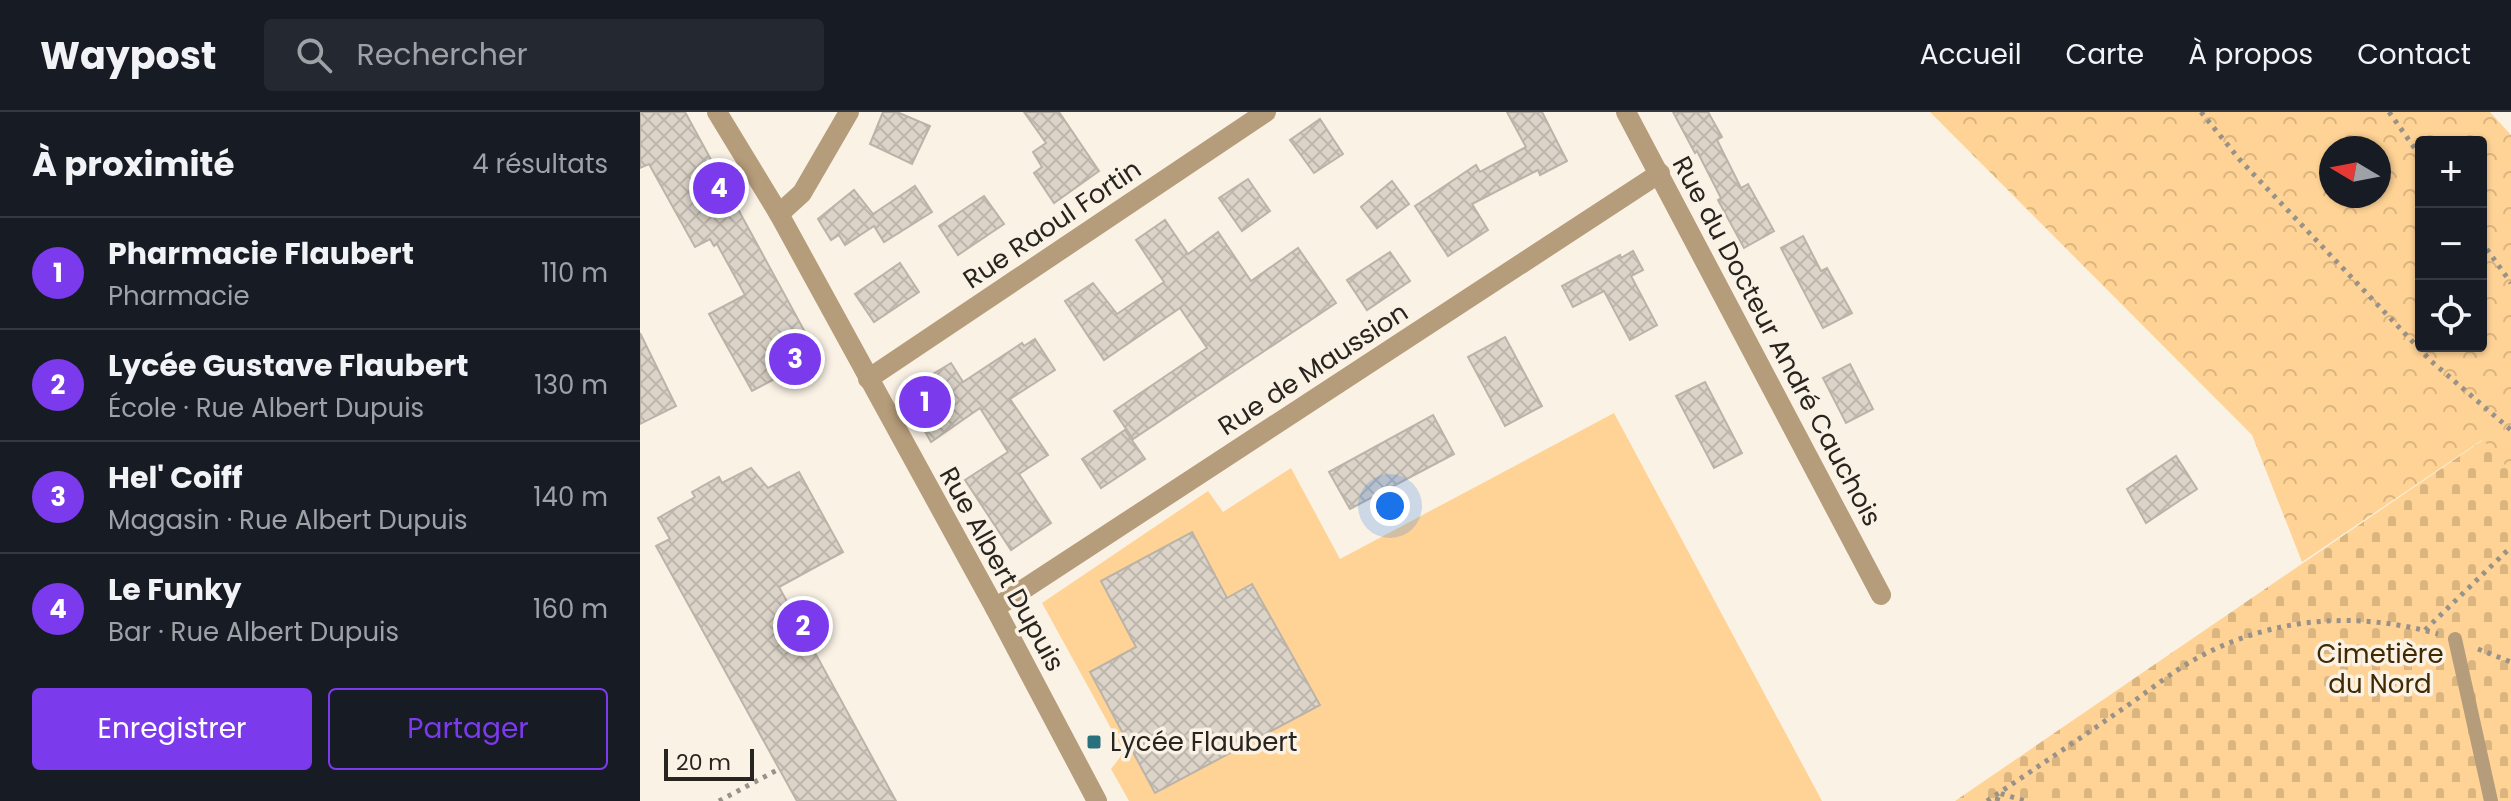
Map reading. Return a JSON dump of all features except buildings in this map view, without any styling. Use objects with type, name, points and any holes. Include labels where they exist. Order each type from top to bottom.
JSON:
[{"type":"street","name":"Rue Albert Dupuis","points":[[717,112],[779,214],[1097,801]]},
{"type":"street","points":[[779,214],[802,193],[849,112]]},
{"type":"street","name":"Rue Raoul Fortin","points":[[868,379],[1266,112]]},
{"type":"street","name":"Rue du Docteur André Cauchois","points":[[1626,112],[1881,595]]},
{"type":"street","name":"Rue de Maussion","points":[[995,608],[1660,173]]},
{"type":"lane","points":[[2455,639],[2491,801]]},
{"type":"path","points":[[2201,112],[2240,160],[2431,361],[2511,430]]},
{"type":"path","points":[[2389,112],[2415,149]]},
{"type":"path","points":[[2487,249],[2511,283]]},
{"type":"path","points":[[2424,630],[2511,547]]},
{"type":"path","points":[[1987,801],[2198,657],[2246,635],[2301,622],[2359,620],[2424,630],[2511,662]]},
{"type":"path","points":[[719,801],[779,769]]},
{"type":"path","points":[[1997,801],[1999,793]]},
{"type":"path","points":[[1999,793],[2025,801]]},
{"type":"green space","points":[[1930,112],[2490,112],[2511,135],[2511,472],[2482,440],[2302,562],[2252,435]]},
{"type":"green space","points":[[1614,413],[1822,801],[1129,801],[1111,769],[1124,752],[1042,603],[1208,491],[1223,512],[1291,468],[1340,559]]},
{"type":"green space","name":"Cimetière du Nord","points":[[2483,440],[2511,472],[2511,801],[1955,801]]},
{"type":"place","name":"Le Funky","points":[[719,188]]},
{"type":"place","name":"Hel' Coiff","points":[[795,359]]},
{"type":"place","name":"Pharmacie Flaubert","points":[[925,402]]},
{"type":"place","name":"Lycée Gustave Flaubert","points":[[803,626]]},
{"type":"place","name":"Lycée Flaubert","points":[[1094,742]]}]
